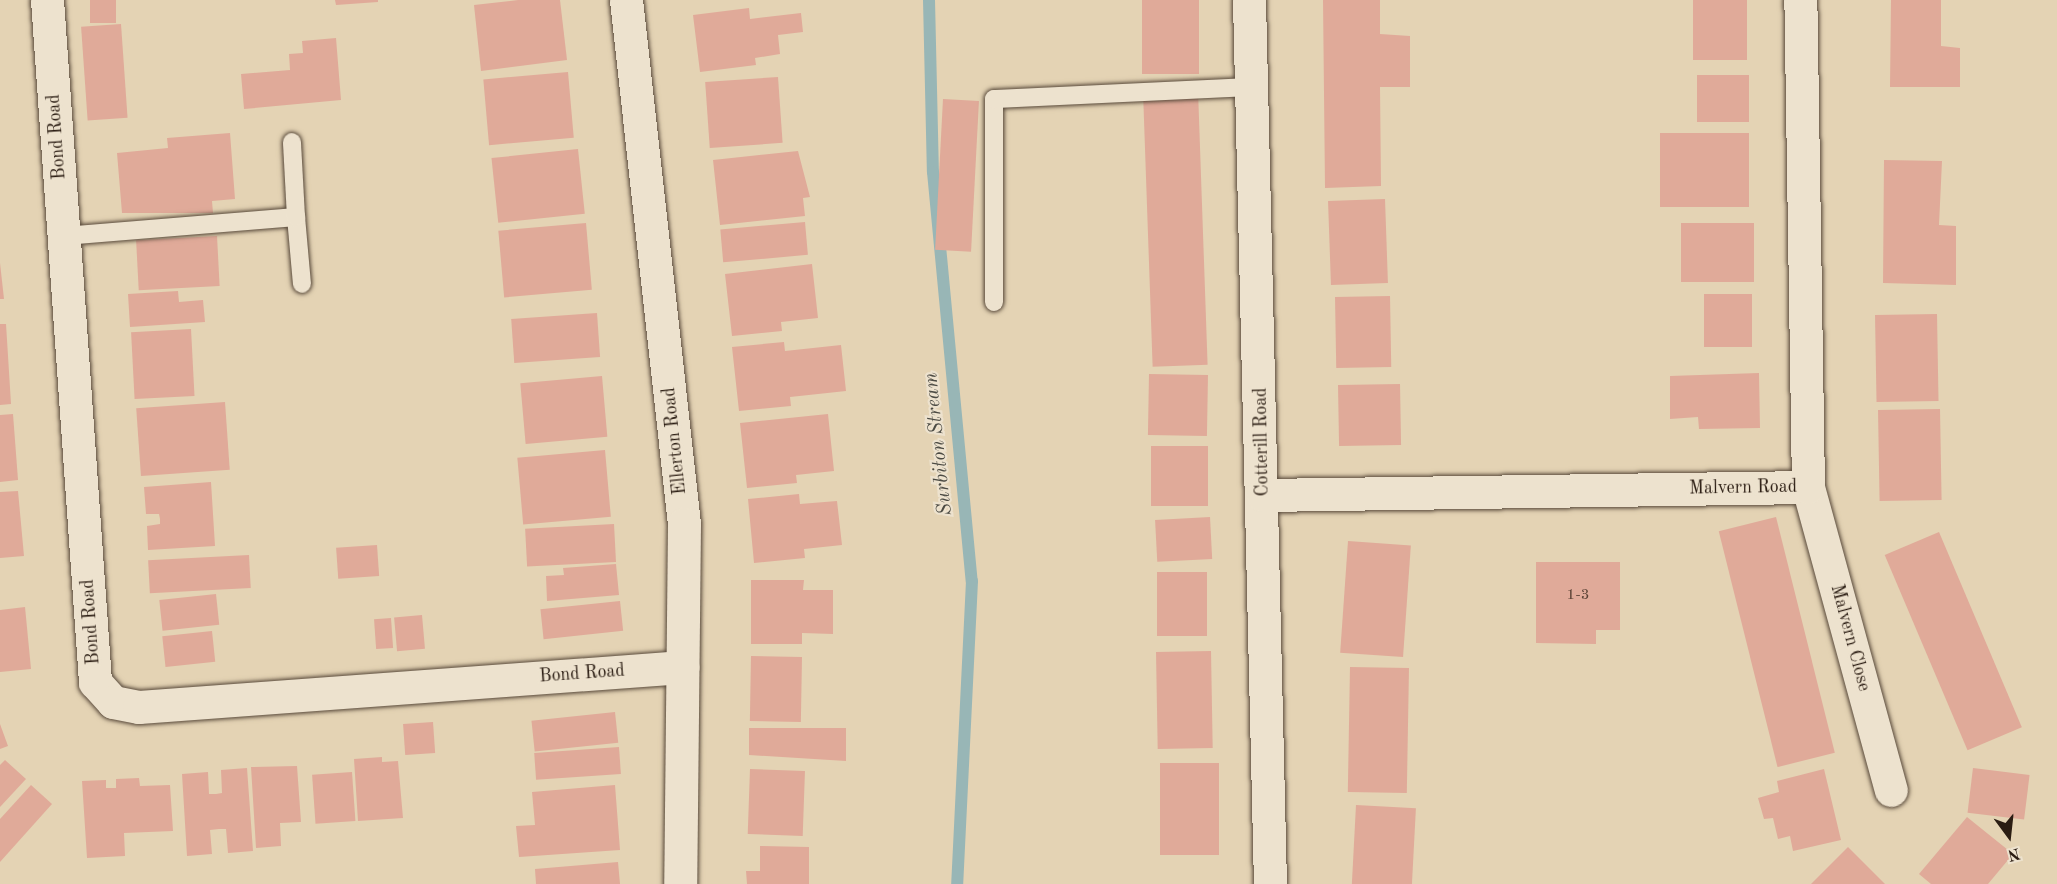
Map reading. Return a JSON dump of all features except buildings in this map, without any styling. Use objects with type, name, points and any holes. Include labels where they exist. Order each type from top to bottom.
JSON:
[{"type":"street","name":"Bond Road","points":[[47,0],[95,682],[113,702],[139,706],[683,667]]},
{"type":"street","name":"Ellerton Road","points":[[626,0],[684,524],[680,884]]},
{"type":"street","name":"Cotterill Road","points":[[1250,0],[1263,495],[1270,884]]},
{"type":"street","name":"Malvern Road","points":[[1263,495],[1808,487],[1800,0]]},
{"type":"street","name":"Malvern Close","points":[[1808,487],[1891,790]]},
{"type":"lane","points":[[994,302],[994,99],[1252,87]]},
{"type":"lane","points":[[292,142],[302,284]]},
{"type":"lane","points":[[64,236],[296,217]]},
{"type":"waterway","name":"Surbiton Stream","points":[[929,0],[933,172],[972,581],[957,884]]}]
